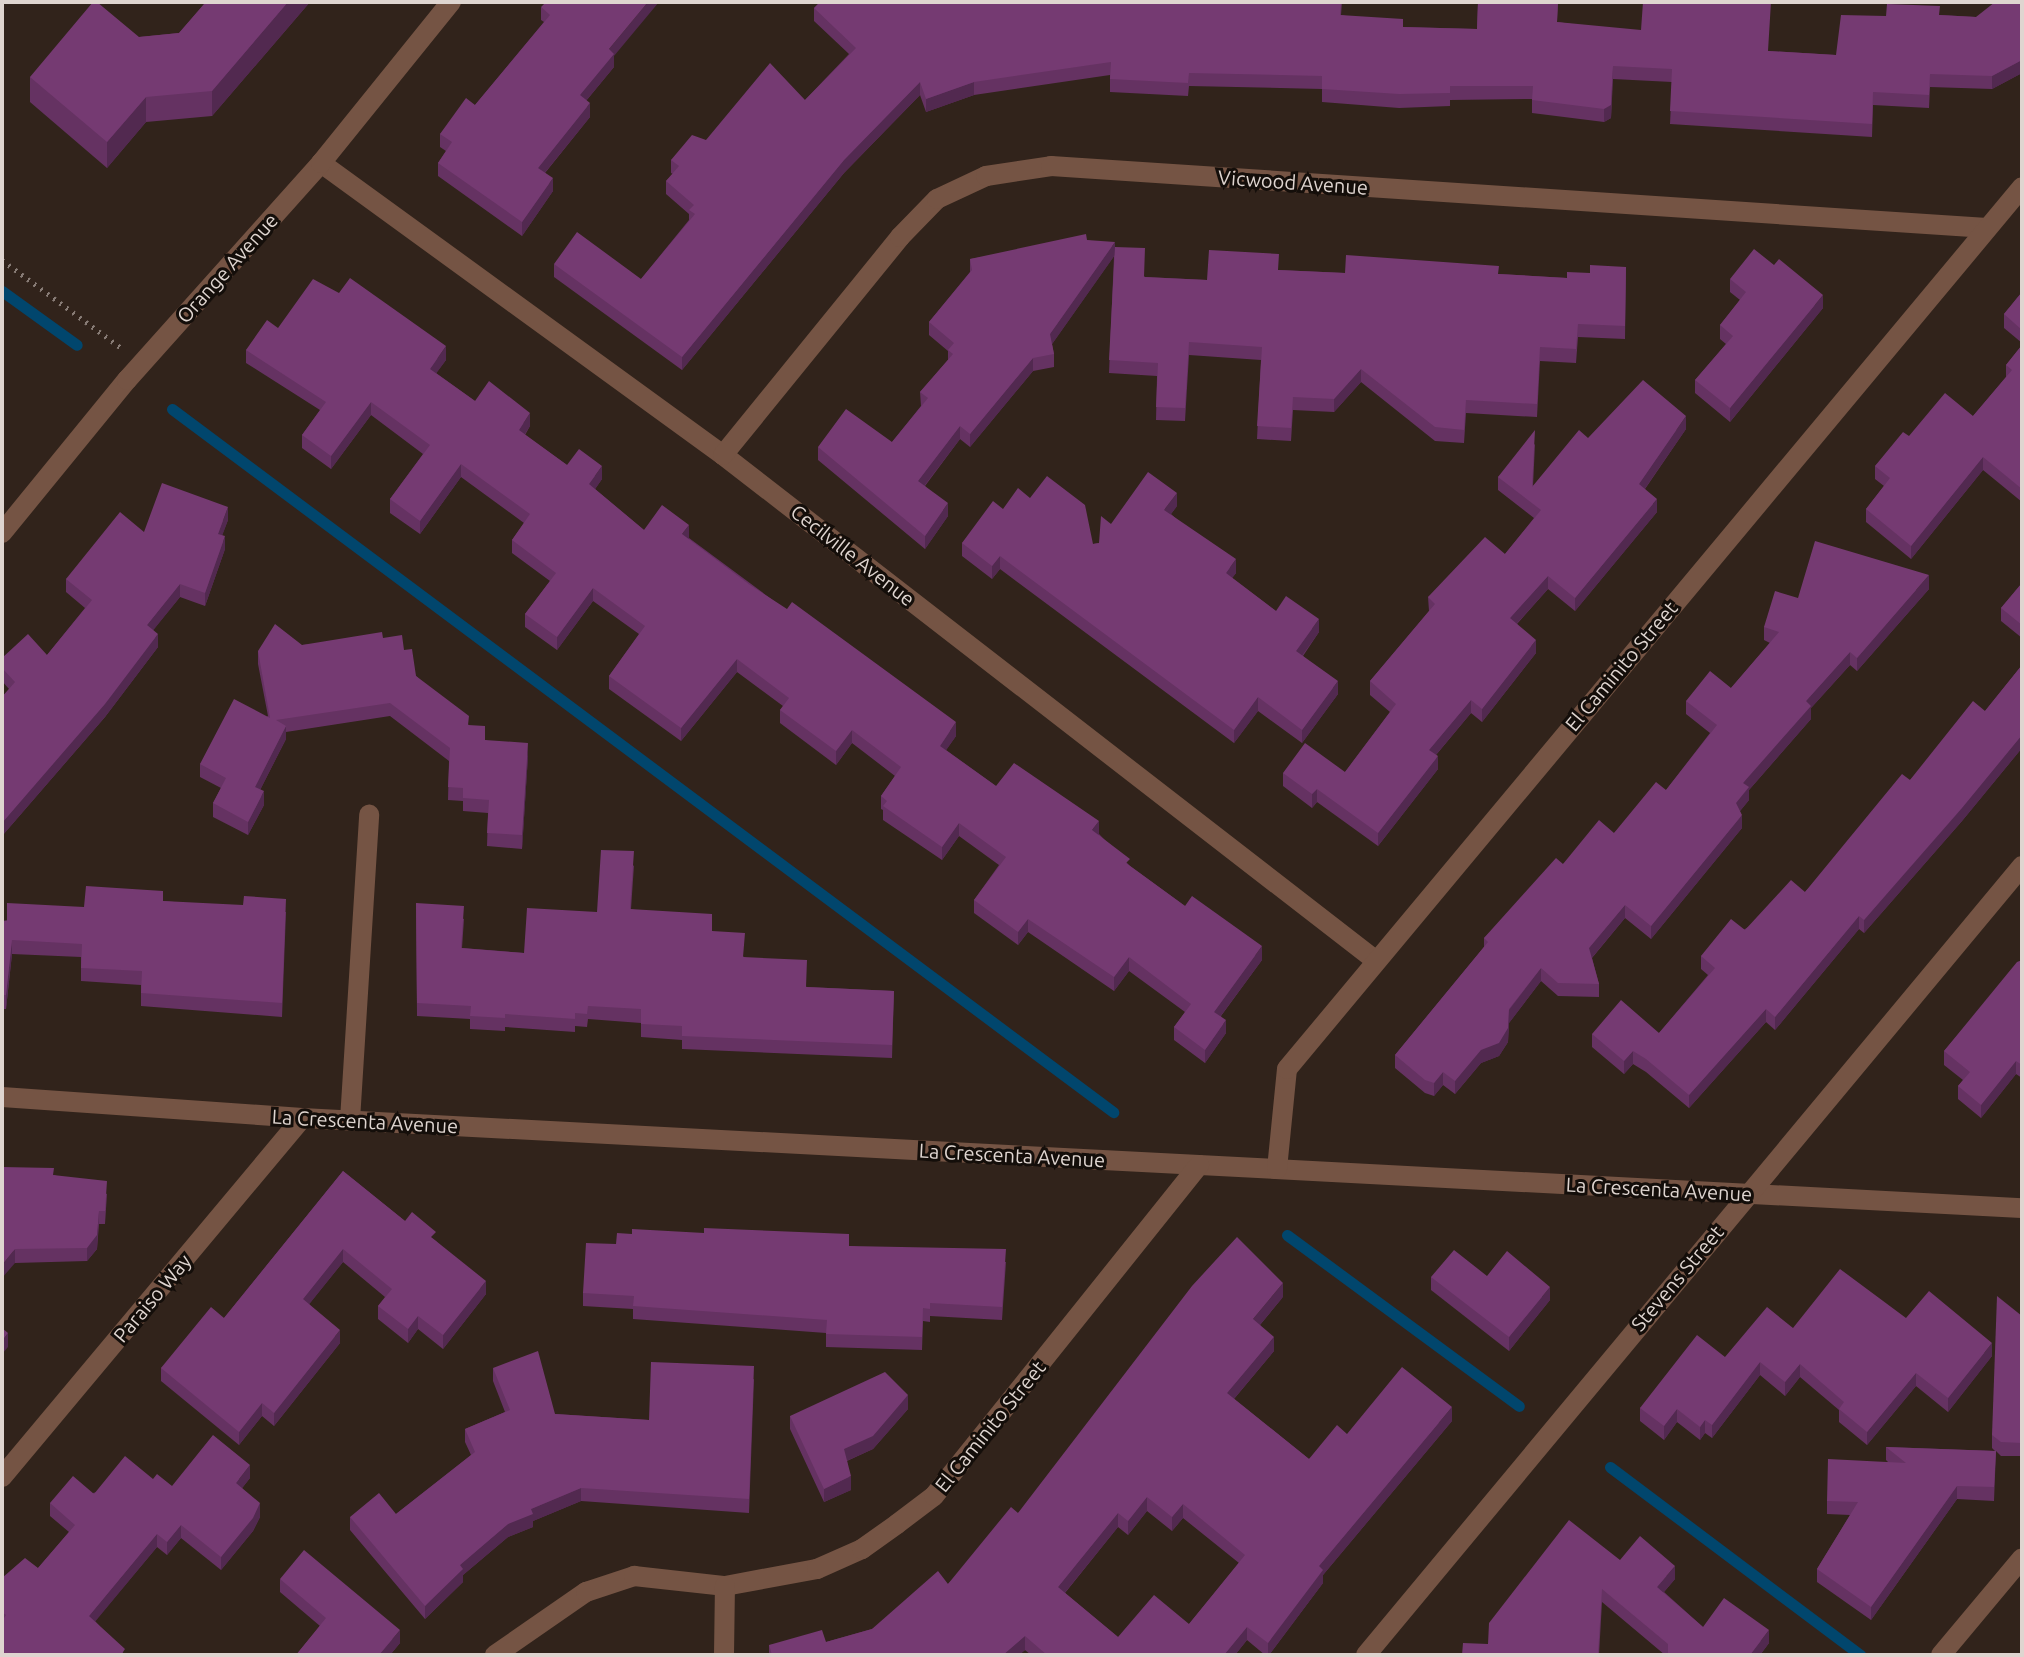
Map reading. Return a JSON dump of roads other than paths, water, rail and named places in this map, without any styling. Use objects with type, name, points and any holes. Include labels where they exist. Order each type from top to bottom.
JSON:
[{"type":"street","name":"Orange Avenue","points":[[2,533],[142,363],[321,163],[451,2]]},
{"type":"street","name":"Cecilville Avenue","points":[[321,163],[723,455],[1375,960]]},
{"type":"street","name":"Vicwood Avenue","points":[[723,455],[900,237],[937,199],[986,176],[1051,166],[1987,228]]},
{"type":"street","name":"El Caminito Street","points":[[1277,1169],[1287,1069],[2022,187]]},
{"type":"street","points":[[350,1120],[369,815]]},
{"type":"street","name":"Stevens Street","points":[[1366,1655],[2022,866]]},
{"type":"street","name":"La Crescenta Avenue","points":[[2,1097],[302,1118],[2022,1208]]},
{"type":"street","name":"Paraiso Way","points":[[2,1477],[302,1118]]},
{"type":"street","name":"El Caminito Street","points":[[495,1655],[586,1592],[634,1576],[725,1586],[828,1564],[862,1549],[934,1496],[1199,1165]]},
{"type":"street","points":[[1941,1655],[2022,1558]]},
{"type":"street","points":[[724,1655],[725,1586]]},
{"type":"waterway","points":[[2,291],[77,345]]},
{"type":"waterway","points":[[172,409],[1113,1112]]},
{"type":"waterway","points":[[1287,1235],[1519,1406]]},
{"type":"waterway","points":[[1610,1467],[1860,1655]]}]
